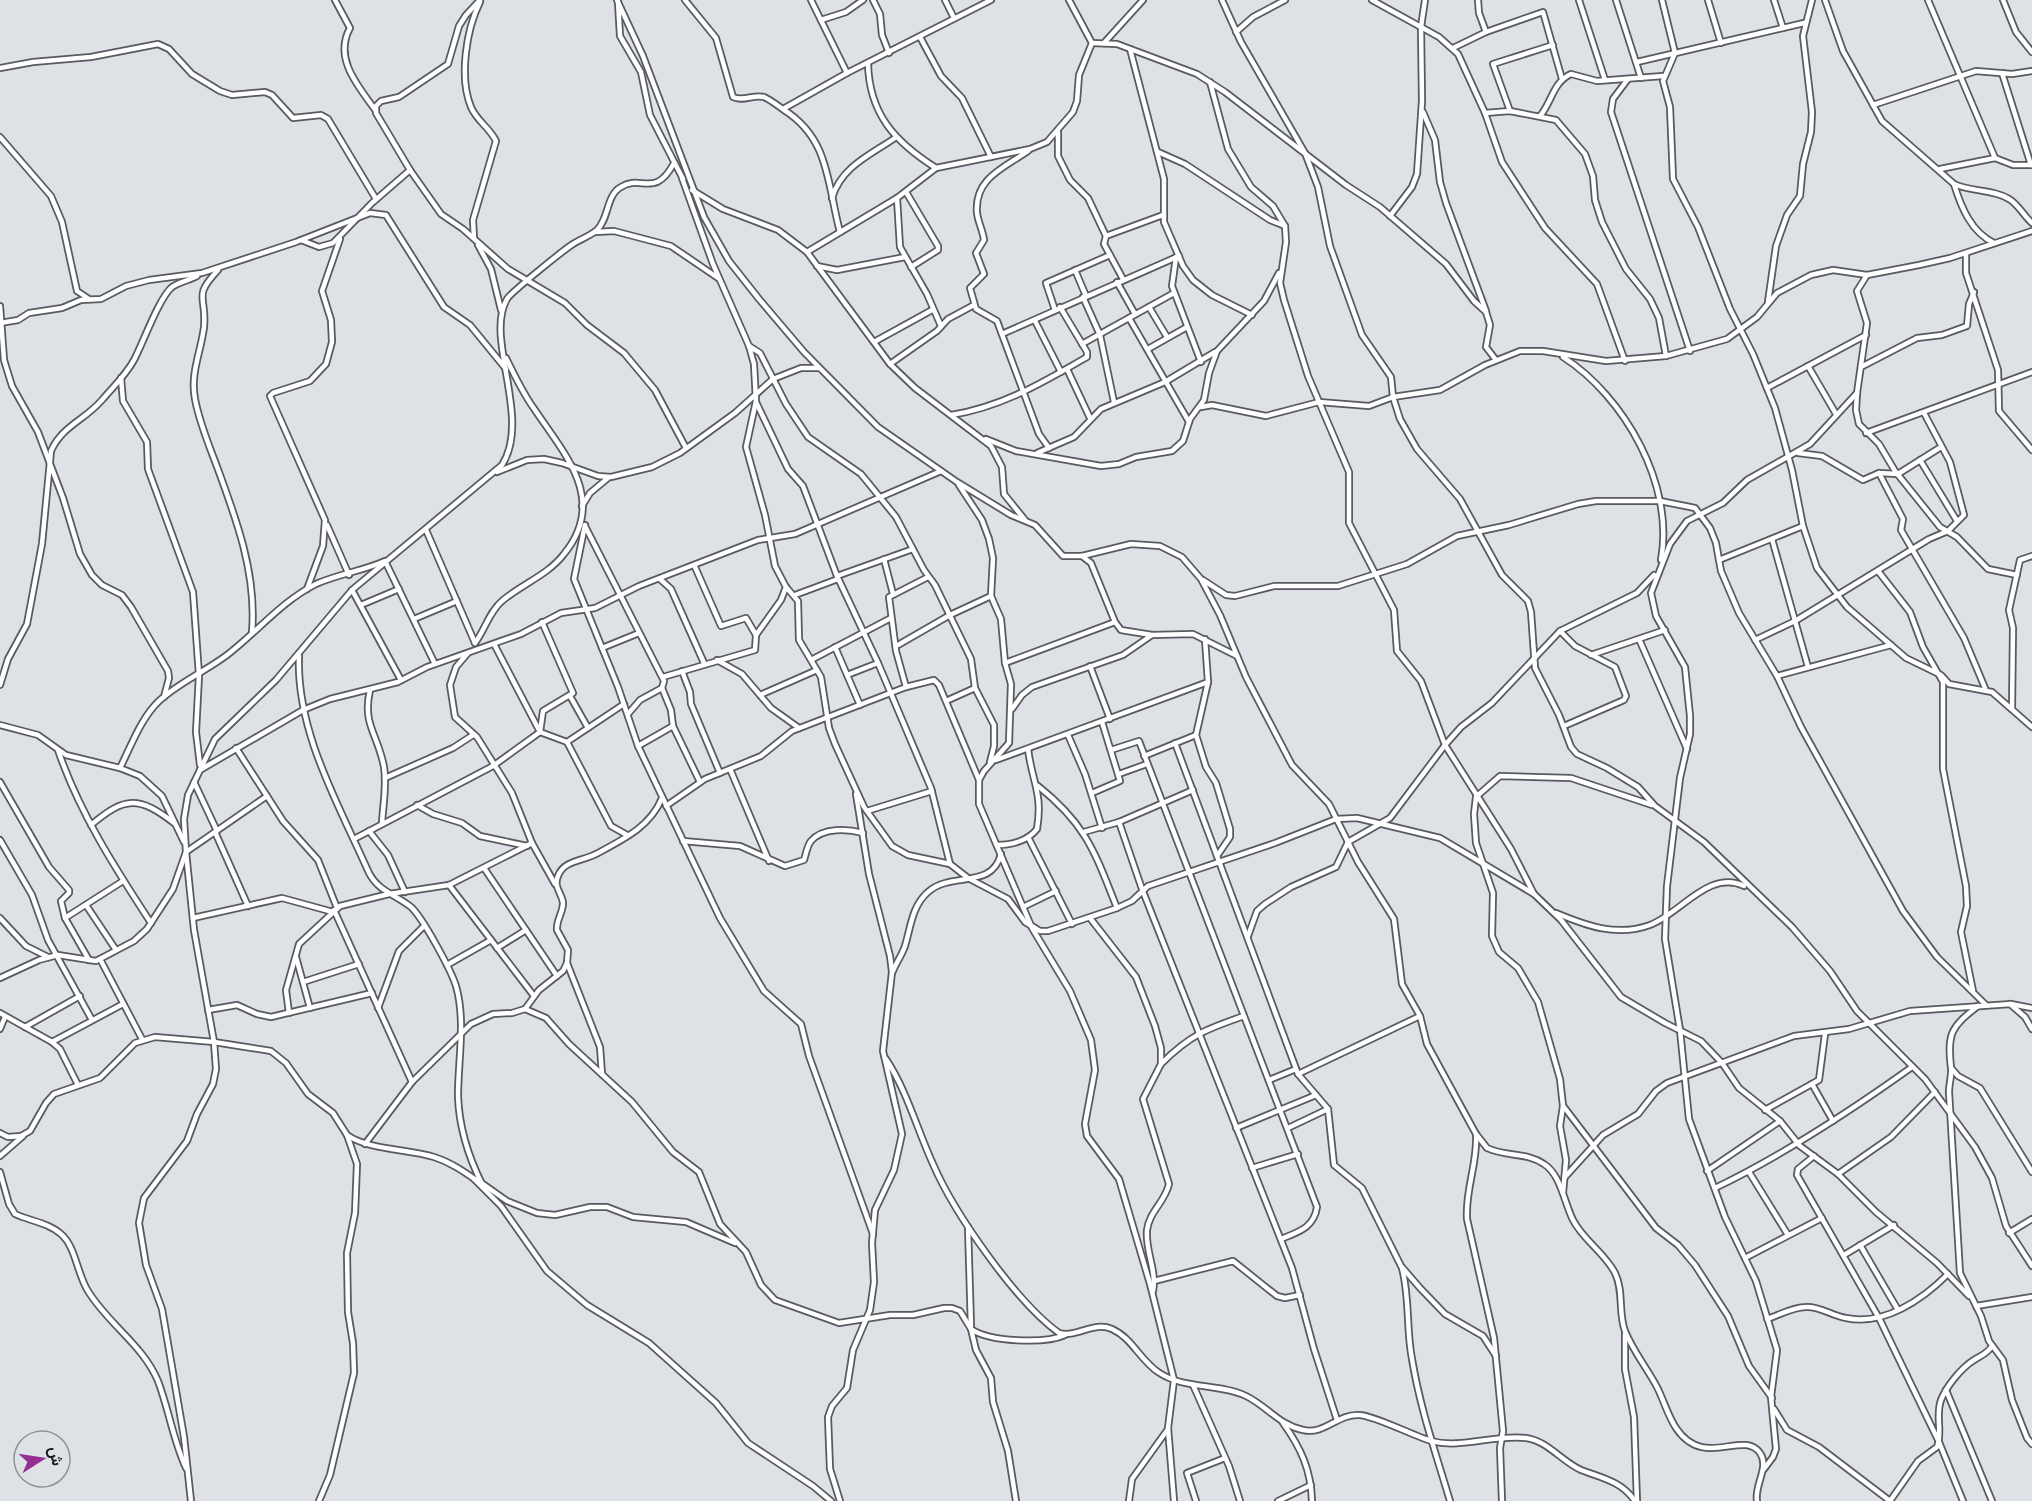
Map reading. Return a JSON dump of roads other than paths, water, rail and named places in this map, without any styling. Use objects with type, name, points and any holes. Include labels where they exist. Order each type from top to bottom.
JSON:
[{"type":"street","points":[[335,0],[350,28],[344,51],[345,61],[352,77],[376,111],[410,170],[441,214],[508,269],[565,303],[640,370],[655,390],[686,447]]},
{"type":"street","points":[[376,111],[376,106],[381,101],[399,97],[448,64],[459,26],[480,0]]},
{"type":"street","points":[[191,1501],[162,1309],[146,1265],[139,1223],[144,1198],[187,1141],[213,1084],[216,1060],[193,918],[186,849],[185,806],[199,770],[215,739],[299,654],[352,590],[492,474],[507,456],[513,438],[502,315],[491,269],[475,240],[473,220],[496,141],[471,107],[468,93],[467,39],[480,0]]},
{"type":"street","points":[[685,0],[716,38],[733,97],[739,99],[762,97],[783,109],[810,132],[821,150],[840,232]]},
{"type":"street","points":[[811,0],[848,72]]},
{"type":"street","points":[[820,20],[846,12],[863,0]]},
{"type":"street","points":[[873,0],[880,14],[882,35],[889,52]]},
{"type":"street","points":[[945,0],[954,18]]},
{"type":"street","points":[[783,109],[848,72],[990,0]]},
{"type":"street","points":[[1069,0],[1092,43]]},
{"type":"street","points":[[1104,43],[1143,0]]},
{"type":"street","points":[[1222,0],[1236,32],[1305,153],[1318,187],[1330,246],[1362,335],[1391,377],[1393,397],[1400,418],[1417,449],[1460,499],[1502,575],[1527,601],[1531,612],[1533,658],[1544,690],[1564,726],[1568,741],[1577,754],[1622,776],[1655,806],[1704,842],[1792,927],[1830,971],[1869,1023],[1935,1092],[1951,1114],[1984,1163],[2009,1233],[2032,1266]]},
{"type":"street","points":[[1372,0],[1381,7],[1401,14],[1453,48],[1485,113],[1502,162],[1545,228],[1597,284],[1625,361]]},
{"type":"street","points":[[1390,216],[1412,187],[1417,174],[1422,106],[1421,27],[1425,0]]},
{"type":"street","points":[[1478,0],[1479,13],[1486,32]]},
{"type":"street","points":[[1579,0],[1605,80]]},
{"type":"street","points":[[1616,0],[1641,78]]},
{"type":"street","points":[[1662,0],[1675,53],[1664,76],[1670,107],[1673,179],[1698,227],[1730,309],[1767,388],[1789,457],[1803,526],[1815,562],[1846,607],[1906,658],[1941,675]]},
{"type":"street","points":[[1708,0],[1720,43]]},
{"type":"street","points":[[1774,0],[1783,28]]},
{"type":"street","points":[[1768,303],[1776,246],[1787,215],[1800,196],[1803,164],[1811,132],[1812,112],[1803,36],[1804,23],[1812,0]]},
{"type":"street","points":[[1825,0],[1843,51],[1882,121],[1940,169],[1954,184],[1967,190],[1999,194],[2011,200],[2032,223]]},
{"type":"street","points":[[1930,0],[1995,158]]},
{"type":"street","points":[[2003,0],[2016,33],[2032,52]]},
{"type":"street","points":[[617,1],[620,36],[641,72],[650,115],[682,178],[720,279],[749,346],[756,376],[756,401],[746,447],[778,575],[786,588],[795,595],[800,606],[799,640],[823,683],[827,718],[851,778],[867,811],[885,837],[900,852],[950,864],[968,878],[1008,899],[1032,928],[1048,932],[1117,908],[1131,901],[1142,889],[1336,819],[1357,818],[1440,838],[1534,894],[1586,949],[1606,980],[1621,997],[1701,1041],[1722,1063],[1739,1088],[1779,1121],[1797,1143],[1838,1174],[1875,1212],[1894,1225],[1948,1274],[1976,1306],[1992,1346],[2003,1360],[2012,1400],[2027,1438],[2032,1444]]},
{"type":"street","points":[[617,1],[643,56],[704,217],[729,261],[819,368],[878,427],[957,482],[1011,515],[1035,525],[1063,556],[1082,556],[1123,545],[1160,546],[1182,557],[1201,579],[1237,656],[1293,765],[1323,796],[1394,920],[1402,984],[1420,1016],[1427,1044],[1476,1134],[1487,1148],[1495,1152],[1527,1156],[1543,1163],[1554,1173],[1562,1196],[1577,1226],[1616,1276],[1625,1331],[1625,1369],[1634,1417],[1636,1501]]},
{"type":"street","points":[[1236,32],[1253,16],[1282,1]]},
{"type":"street","points":[[1453,48],[1486,32],[1543,12],[1562,79]]},
{"type":"street","points":[[1637,62],[1804,23]]},
{"type":"street","points":[[920,37],[941,76],[963,98],[991,157]]},
{"type":"street","points":[[1092,43],[1104,43],[1130,49],[1197,74],[1210,82],[1390,216],[1446,264],[1474,301],[1486,312]]},
{"type":"street","points":[[1049,448],[1040,434],[997,321],[979,312],[974,305],[970,288],[984,274],[976,253],[984,240],[977,214],[980,190],[998,170],[1047,142],[1074,112],[1079,75],[1092,43]]},
{"type":"street","points":[[0,68],[33,62],[91,57],[158,44],[169,49],[192,74],[220,92],[232,95],[265,92],[272,95],[293,118],[321,115],[328,119],[376,199]]},
{"type":"street","points":[[1510,111],[1493,64],[1553,45]]},
{"type":"street","points":[[1130,49],[1164,179],[1163,215],[1177,256],[1199,285],[1229,306],[1252,315]]},
{"type":"street","points":[[868,63],[869,83],[875,104],[895,138],[936,168]]},
{"type":"street","points":[[1873,105],[1976,71],[2002,73],[2032,71]]},
{"type":"street","points":[[1940,169],[1995,158],[2013,165],[2032,165],[2002,73]]},
{"type":"street","points":[[1540,116],[1562,79],[1571,74],[1588,80],[1664,76]]},
{"type":"street","points":[[1628,79],[1613,99],[1611,112],[1690,351]]},
{"type":"street","points":[[1210,82],[1228,150],[1251,187],[1273,206],[1284,226],[1286,242],[1280,283],[1295,340],[1349,472],[1349,523],[1394,610],[1397,651],[1421,681],[1445,745],[1511,849],[1534,894]]},
{"type":"street","points":[[1422,106],[1424,119],[1435,140],[1440,182],[1446,203],[1490,325],[1486,347],[1496,360]]},
{"type":"street","points":[[1485,113],[1510,111],[1560,122],[1585,154],[1593,176],[1595,200],[1602,222],[1626,269],[1650,298],[1659,318],[1666,356]]},
{"type":"street","points":[[1058,132],[1059,156],[1064,168],[1070,180],[1088,198],[1106,236]]},
{"type":"street","points":[[0,137],[51,196],[68,244],[77,291],[90,300]]},
{"type":"street","points":[[832,201],[837,184],[850,168],[895,138]]},
{"type":"street","points":[[807,252],[897,198],[936,168],[1030,150]]},
{"type":"street","points":[[1158,152],[1185,164],[1284,226]]},
{"type":"street","points":[[595,232],[616,190],[626,184],[652,184],[666,175],[674,163]]},
{"type":"street","points":[[349,574],[270,396],[310,381],[326,364],[332,342],[331,320],[322,291],[340,239],[376,199],[410,170]]},
{"type":"street","points":[[682,178],[693,190],[723,209],[778,230],[807,252],[890,364],[915,388],[991,446],[1002,467],[1004,495],[1025,520]]},
{"type":"street","points":[[1954,184],[1961,207],[1976,230],[1994,243]]},
{"type":"street","points":[[906,192],[938,246],[938,250],[911,267]]},
{"type":"street","points":[[897,198],[898,233],[905,257],[927,294],[941,327]]},
{"type":"street","points":[[1,323],[18,320],[29,313],[110,296],[126,286],[149,280],[202,273],[220,268],[370,213],[386,215],[444,307],[470,326],[506,370]]},
{"type":"street","points":[[1135,314],[1103,241],[1106,236],[1163,215]]},
{"type":"street","points":[[502,315],[507,299],[528,280],[567,248],[595,232],[614,231],[671,246],[720,279]]},
{"type":"street","points":[[1201,407],[1212,405],[1266,416],[1319,402],[1362,407],[1393,397],[1440,390],[1496,360],[1532,350],[1606,361],[1625,361],[1690,351],[1726,339],[1741,330],[1792,283],[1811,275],[1833,270],[1867,275],[1966,253],[2032,231]]},
{"type":"street","points":[[301,240],[319,247],[340,239]]},
{"type":"street","points":[[1966,253],[1966,273],[1996,361],[2001,416],[2032,450]]},
{"type":"street","points":[[951,415],[993,405],[1024,392],[1087,357],[1083,344],[1058,308],[1046,283],[1110,255]]},
{"type":"street","points":[[1002,334],[1177,256]]},
{"type":"street","points":[[1177,256],[1172,283],[1174,293],[1201,362]]},
{"type":"street","points":[[817,266],[837,270],[905,257]]},
{"type":"street","points":[[220,268],[204,285],[201,294],[204,326],[202,343],[195,361],[194,397],[231,506],[251,576],[255,603],[252,632]]},
{"type":"street","points":[[1037,453],[1074,437],[1090,418],[1114,402],[1142,393],[1165,382],[1217,351],[1264,301],[1281,268]]},
{"type":"street","points":[[1075,270],[1100,334],[1114,402]]},
{"type":"street","points":[[0,685],[8,660],[27,624],[42,544],[51,451],[62,433],[98,405],[133,362],[165,295],[173,286],[202,273]]},
{"type":"street","points":[[1867,275],[1857,291],[1866,318],[1866,335],[1857,393],[1857,418],[1866,433],[1879,444],[1898,474],[1936,524],[1957,537],[1988,569],[2017,575]]},
{"type":"street","points":[[1861,367],[1917,338],[1942,335],[1967,326],[1969,304],[1974,292]]},
{"type":"street","points":[[1083,344],[1174,293]]},
{"type":"street","points":[[890,364],[941,327],[948,319],[974,305]]},
{"type":"street","points":[[0,306],[4,360],[12,386],[38,432],[80,554],[92,575],[102,585],[122,595],[131,607],[168,671],[170,678],[164,697]]},
{"type":"street","points":[[1149,307],[1167,337]]},
{"type":"street","points":[[874,342],[932,310]]},
{"type":"street","points":[[1129,318],[1189,422]]},
{"type":"street","points":[[1035,321],[1061,372]]},
{"type":"street","points":[[1148,348],[1187,327]]},
{"type":"street","points":[[1767,388],[1866,335]]},
{"type":"street","points":[[749,346],[760,354],[808,437],[861,474],[896,517],[971,658],[975,688],[994,725],[991,763]]},
{"type":"street","points":[[982,437],[1010,449],[1101,466],[1119,464],[1178,447],[1189,422],[1201,407],[1207,391],[1211,363],[1217,351]]},
{"type":"street","points":[[1560,355],[1593,379],[1606,395],[1646,455],[1660,501],[1663,537],[1659,569],[1651,593],[1652,602],[1656,616],[1685,667],[1690,716],[1687,749],[1680,778],[1664,916],[1665,939],[1680,1030],[1689,1119],[1725,1217],[1756,1281],[1777,1350],[1771,1397],[1776,1449],[1758,1482],[1757,1501]]},
{"type":"street","points":[[504,356],[530,403],[575,469],[582,518],[619,596],[663,677],[662,688],[670,707],[674,726],[700,782]]},
{"type":"street","points":[[1809,366],[1836,414]]},
{"type":"street","points":[[492,474],[527,460],[544,459],[562,463],[598,477],[611,477],[652,467],[671,459],[745,406],[756,392],[773,380],[801,368],[819,368]]},
{"type":"street","points":[[1067,369],[1090,418]]},
{"type":"street","points":[[1866,433],[2032,372]]},
{"type":"street","points":[[121,378],[123,401],[147,442],[148,469],[193,592],[199,675],[196,732],[199,770]]},
{"type":"street","points":[[1248,936],[1257,911],[1265,904],[1292,887],[1336,867],[1348,842],[1398,809],[1461,727],[1492,703],[1560,631],[1637,593],[1649,583],[1659,569],[1679,530],[1700,513],[1723,503],[1747,480],[1797,453],[1814,440],[1857,393]]},
{"type":"street","points":[[756,401],[788,470],[803,486],[837,577],[891,693],[932,791],[950,864]]},
{"type":"street","points":[[1755,640],[1795,621],[1836,594],[1913,552],[1929,539],[1947,531],[1964,515],[1965,511],[1950,462],[1924,413]]},
{"type":"street","points":[[1797,453],[1822,456],[1860,480],[1879,473],[1898,474],[1941,447]]},
{"type":"street","points":[[1920,460],[1957,521]]},
{"type":"street","points":[[476,646],[494,644],[521,634],[561,613],[595,608],[660,579],[769,537],[795,534],[941,471]]},
{"type":"street","points":[[1879,473],[1903,519],[1900,528],[1967,644],[1985,688],[2032,727]]},
{"type":"street","points":[[582,506],[590,493],[611,477]]},
{"type":"street","points":[[957,482],[982,520],[989,539],[993,558],[991,596],[1000,619],[1005,663],[1011,684],[1012,710],[1009,743],[979,780]]},
{"type":"street","points":[[1201,579],[1226,595],[1235,596],[1274,586],[1338,586],[1407,564],[1449,540],[1578,504],[1596,501],[1660,501],[1695,508],[1716,543],[1726,587],[1777,676],[1801,727],[1903,911],[1937,957],[1986,1005]]},
{"type":"street","points":[[199,770],[303,710],[330,699],[401,680],[468,652],[476,646],[492,612],[501,602],[530,583],[564,555],[582,518]]},
{"type":"street","points":[[307,589],[323,546],[325,520]]},
{"type":"street","points":[[585,525],[574,579],[584,610],[628,714],[638,746],[720,918],[756,980],[770,998],[797,1020],[803,1029],[809,1056],[873,1234]]},
{"type":"street","points":[[1719,560],[1803,526]]},
{"type":"street","points":[[426,530],[476,646]]},
{"type":"street","points":[[1772,539],[1808,667]]},
{"type":"street","points":[[795,595],[884,558],[913,549]]},
{"type":"street","points":[[1082,556],[1091,564],[1119,628],[1128,632],[1152,635],[1188,633],[1237,656]]},
{"type":"street","points":[[2012,709],[2013,638],[2009,610],[2020,560],[2032,556]]},
{"type":"street","points":[[884,558],[893,594]]},
{"type":"street","points":[[120,768],[147,718],[164,697],[199,675],[307,589],[329,579],[385,561]]},
{"type":"street","points":[[385,561],[435,664]]},
{"type":"street","points":[[695,567],[721,626],[746,618],[756,635]]},
{"type":"street","points":[[1878,571],[1910,612],[1923,646],[1949,684],[1985,688]]},
{"type":"street","points":[[906,687],[891,618],[889,597],[928,577]]},
{"type":"street","points":[[660,579],[671,590],[704,663]]},
{"type":"street","points":[[663,677],[704,663],[755,650],[756,635],[781,600],[786,588]]},
{"type":"street","points":[[361,605],[399,589]]},
{"type":"street","points":[[352,590],[401,680]]},
{"type":"street","points":[[898,645],[950,615],[991,596]]},
{"type":"street","points":[[414,619],[457,601]]},
{"type":"street","points":[[811,660],[891,618]]},
{"type":"street","points":[[354,839],[493,766],[540,732],[543,711],[570,696],[574,691],[542,622]]},
{"type":"street","points":[[1005,663],[1115,622]]},
{"type":"street","points":[[1590,655],[1665,630]]},
{"type":"street","points":[[1560,631],[1575,646],[1615,668],[1626,698],[1564,726]]},
{"type":"street","points":[[602,648],[639,633]]},
{"type":"street","points":[[1012,710],[1022,695],[1032,687],[1132,650],[1152,635]]},
{"type":"street","points":[[1205,639],[1208,682],[1196,735],[1206,767],[1216,783],[1230,829],[1230,837],[1217,856]]},
{"type":"street","points":[[1640,639],[1687,749]]},
{"type":"street","points":[[494,644],[540,732],[567,742],[611,826],[627,835]]},
{"type":"street","points":[[1777,676],[1891,645]]},
{"type":"street","points":[[835,647],[860,705]]},
{"type":"street","points":[[468,652],[453,674],[450,696],[455,717],[473,735],[516,799],[530,844],[557,888],[563,903],[557,930],[568,950],[567,963],[600,1047],[602,1075]]},
{"type":"street","points":[[299,654],[298,688],[303,710],[320,760],[354,839],[375,884],[410,907],[424,926],[447,965],[459,999],[459,1113],[471,1161],[482,1184]]},
{"type":"street","points":[[717,660],[742,674],[778,714],[799,728]]},
{"type":"street","points":[[848,675],[878,663]]},
{"type":"street","points":[[1090,666],[1110,719]]},
{"type":"street","points":[[682,670],[691,704],[720,773]]},
{"type":"street","points":[[760,695],[817,670]]},
{"type":"street","points":[[1941,675],[1945,701],[1943,769],[1966,886],[1967,906],[1961,937],[1968,960],[1970,987],[1976,996]]},
{"type":"street","points":[[666,806],[700,782],[761,756],[799,728],[906,687],[934,680],[939,685],[979,780],[979,804],[1023,907],[1032,928],[1070,991],[1091,1040],[1095,1070],[1085,1124],[1087,1136],[1119,1179],[1153,1294],[1174,1380],[1168,1428],[1174,1501]]},
{"type":"street","points":[[991,763],[1208,682]]},
{"type":"street","points":[[628,714],[640,700],[662,688]]},
{"type":"street","points":[[946,701],[975,688]]},
{"type":"street","points":[[370,690],[366,713],[379,747],[385,778],[382,823]]},
{"type":"street","points":[[570,696],[588,728]]},
{"type":"street","points":[[567,742],[624,704]]},
{"type":"street","points":[[1092,793],[1120,782],[1102,722]]},
{"type":"street","points":[[0,726],[33,733],[58,750],[76,758],[120,768],[140,776],[156,789],[177,824],[186,849],[173,889],[151,923],[134,941],[100,959],[88,960],[58,955],[48,957],[0,978]]},
{"type":"street","points":[[638,746],[674,726]]},
{"type":"street","points":[[385,778],[453,748],[473,735]]},
{"type":"street","points":[[1068,735],[1092,793],[1102,828]]},
{"type":"street","points":[[1144,756],[1196,735]]},
{"type":"street","points":[[1111,750],[1137,741],[1144,756],[1317,1207],[1316,1214],[1308,1227],[1281,1239]]},
{"type":"street","points":[[1175,743],[1297,1071],[1328,1109],[1334,1165],[1362,1188],[1401,1266],[1408,1292],[1412,1361],[1423,1418],[1450,1501]]},
{"type":"street","points":[[236,748],[288,828],[318,860],[335,910],[412,1082]]},
{"type":"street","points":[[997,845],[1006,845],[1028,837],[1037,828],[1038,786],[1030,764],[1028,749]]},
{"type":"street","points":[[58,750],[71,789],[123,881],[151,923]]},
{"type":"street","points":[[1119,774],[1147,764]]},
{"type":"street","points":[[730,769],[769,861]]},
{"type":"street","points":[[1562,1196],[1566,1160],[1560,1126],[1563,1107],[1560,1079],[1538,1002],[1518,968],[1494,945],[1491,926],[1493,893],[1474,830],[1476,797],[1500,776],[1565,777],[1655,806]]},
{"type":"street","points":[[840,1501],[830,1470],[828,1417],[832,1406],[847,1388],[853,1350],[867,1318],[874,1282],[875,1210],[894,1170],[902,1144],[884,1040],[892,972],[883,925],[868,874],[863,833],[851,778]]},
{"type":"street","points":[[0,782],[49,867],[69,890],[61,901],[65,918],[88,960]]},
{"type":"street","points":[[194,782],[248,906]]},
{"type":"street","points":[[1038,786],[1060,805],[1084,832],[1117,908]]},
{"type":"street","points":[[1084,832],[1119,822],[1193,790]]},
{"type":"street","points":[[867,811],[932,791]]},
{"type":"street","points":[[186,849],[267,796]]},
{"type":"street","points":[[557,888],[558,875],[568,864],[597,853],[651,819],[662,798]]},
{"type":"street","points":[[91,825],[118,804],[139,802],[156,809],[177,824]]},
{"type":"street","points":[[417,806],[433,814],[462,823],[480,836],[530,844]]},
{"type":"street","points":[[1119,822],[1142,889],[1281,1239],[1337,1420]]},
{"type":"street","points":[[683,841],[740,846],[769,861],[785,866],[804,860],[809,843],[814,838],[843,829],[863,833]]},
{"type":"street","points":[[369,831],[388,855],[405,892]]},
{"type":"street","points":[[1028,837],[1072,924]]},
{"type":"street","points":[[0,840],[32,895],[44,931],[92,1020]]},
{"type":"street","points":[[289,1013],[286,990],[295,954],[303,939],[335,910],[348,903],[389,894],[449,885],[530,844]]},
{"type":"street","points":[[892,972],[903,950],[919,902],[937,885],[953,879],[984,877],[991,872],[1001,854]]},
{"type":"street","points":[[484,868],[557,976]]},
{"type":"street","points":[[65,918],[123,881]]},
{"type":"street","points":[[1552,911],[1594,927],[1614,930],[1649,925],[1717,884],[1732,882],[1750,888]]},
{"type":"street","points":[[449,885],[534,996]]},
{"type":"street","points":[[1023,907],[1056,891]]},
{"type":"street","points":[[193,918],[282,898],[335,910]]},
{"type":"street","points":[[86,905],[116,950]]},
{"type":"street","points":[[0,918],[26,946],[48,957]]},
{"type":"street","points":[[1090,918],[1136,977],[1155,1026],[1161,1048],[1161,1064]]},
{"type":"street","points":[[378,1008],[399,951],[424,926]]},
{"type":"street","points":[[497,948],[526,930]]},
{"type":"street","points":[[447,965],[491,940]]},
{"type":"street","points":[[295,954],[310,1008]]},
{"type":"street","points":[[100,959],[142,1040]]},
{"type":"street","points":[[525,1009],[534,996],[557,976],[567,963]]},
{"type":"street","points":[[303,982],[359,964]]},
{"type":"street","points":[[208,1010],[237,1005],[266,1017],[372,993]]},
{"type":"street","points":[[25,1027],[80,996]]},
{"type":"street","points":[[52,1042],[123,1004]]},
{"type":"street","points":[[1564,1179],[1603,1135],[1638,1114],[1656,1090],[1685,1076],[1794,1036],[1825,1034],[1910,1011],[2010,1004],[2032,1008]]},
{"type":"street","points":[[2010,1004],[2025,1017],[2032,1029]]},
{"type":"street","points":[[1969,1296],[1961,1278],[1958,1254],[1958,1200],[1952,1157],[1949,1084],[1952,1069],[1948,1050],[1953,1029],[1978,1006]]},
{"type":"street","points":[[365,1144],[412,1082],[460,1034],[485,1016],[525,1009],[546,1018],[632,1102],[673,1152],[699,1172],[706,1184],[720,1224],[753,1263],[762,1285],[775,1300],[839,1323],[867,1318],[913,1316],[952,1308],[960,1311],[971,1329],[978,1334],[1001,1339],[1031,1340],[1065,1335],[1093,1327],[1114,1330],[1126,1337],[1150,1366],[1174,1380],[1248,1396],[1282,1423],[1305,1459],[1312,1501]]},
{"type":"street","points":[[0,1013],[52,1042],[60,1049],[78,1085]]},
{"type":"street","points":[[1153,1294],[1154,1281],[1147,1229],[1153,1211],[1165,1196],[1169,1184],[1143,1103],[1161,1064],[1180,1045],[1200,1032],[1244,1016]]},
{"type":"street","points":[[1269,1080],[1297,1071],[1420,1016]]},
{"type":"street","points":[[0,1029],[5,1017]]},
{"type":"street","points":[[1765,1110],[1822,1076],[1825,1034]]},
{"type":"street","points":[[0,1156],[30,1131],[46,1102],[54,1094],[106,1073],[142,1040],[155,1037],[214,1042],[266,1049],[276,1053],[308,1094],[333,1113],[347,1135],[356,1158],[357,1171],[354,1220],[347,1253],[348,1312],[354,1350],[353,1381],[330,1475],[319,1501]]},
{"type":"street","points":[[886,1059],[900,1080],[938,1176],[968,1227],[1035,1311],[1053,1329],[1065,1335]]},
{"type":"street","points":[[1714,1188],[1749,1172],[1833,1121],[1912,1067]]},
{"type":"street","points":[[1952,1069],[1959,1076],[1980,1088],[2032,1172]]},
{"type":"street","points":[[1812,1084],[1833,1121]]},
{"type":"street","points":[[1838,1174],[1891,1137],[1935,1092]]},
{"type":"street","points":[[1236,1128],[1316,1095]]},
{"type":"street","points":[[1563,1107],[1592,1147],[1632,1193],[1656,1228],[1678,1245],[1695,1265],[1728,1316],[1749,1366],[1771,1397],[1777,1416],[1787,1430],[1819,1448],[1890,1501],[1918,1461],[1933,1451],[1939,1442],[1938,1411],[1946,1390],[1971,1362],[1987,1354],[1992,1346]]},
{"type":"street","points":[[1288,1128],[1328,1109]]},
{"type":"street","points":[[1707,1171],[1779,1121]]},
{"type":"street","points":[[0,1132],[8,1137],[21,1136],[30,1131]]},
{"type":"street","points":[[1476,1134],[1476,1156],[1467,1191],[1467,1219],[1489,1312],[1496,1356],[1503,1437],[1500,1448],[1502,1501]]},
{"type":"street","points":[[347,1135],[365,1144],[435,1157],[507,1201],[537,1213],[555,1215],[590,1207],[608,1207],[633,1217],[686,1222],[740,1246]]},
{"type":"street","points":[[1252,1168],[1298,1154]]},
{"type":"street","points":[[1814,1156],[1798,1169],[1797,1175],[1879,1318],[1939,1442],[1963,1501]]},
{"type":"street","points":[[0,1172],[9,1204],[15,1214],[46,1225],[61,1234],[69,1243],[77,1270],[88,1292],[125,1333],[149,1365],[157,1380],[171,1433],[188,1471]]},
{"type":"street","points":[[1749,1172],[1788,1235]]},
{"type":"street","points":[[474,1179],[501,1206],[547,1271],[587,1305],[649,1343],[716,1403],[748,1443],[813,1486],[831,1501]]},
{"type":"street","points":[[1745,1258],[1822,1218]]},
{"type":"street","points":[[2009,1233],[2032,1220]]},
{"type":"street","points":[[1844,1255],[1894,1225]]},
{"type":"street","points":[[968,1227],[971,1329],[976,1350],[991,1378],[993,1402],[1008,1451],[1016,1501]]},
{"type":"street","points":[[1860,1245],[1898,1310]]},
{"type":"street","points":[[1154,1281],[1233,1261],[1250,1278],[1277,1296],[1285,1298],[1300,1295]]},
{"type":"street","points":[[1401,1266],[1445,1314],[1483,1336],[1496,1356]]},
{"type":"street","points":[[1767,1319],[1804,1307],[1815,1307],[1850,1319],[1879,1318],[1929,1292],[1948,1274]]},
{"type":"street","points":[[1976,1306],[2032,1297]]},
{"type":"street","points":[[1625,1331],[1656,1386],[1674,1425],[1684,1438],[1705,1449],[1749,1444],[1763,1457],[1764,1469]]},
{"type":"street","points":[[1193,1385],[1225,1458],[1240,1501]]},
{"type":"street","points":[[1946,1390],[1992,1501]]},
{"type":"street","points":[[1282,1423],[1312,1431],[1324,1429],[1337,1420],[1360,1414],[1432,1441],[1459,1442],[1503,1437],[1540,1442],[1579,1469],[1615,1482],[1636,1501]]},
{"type":"street","points":[[1129,1501],[1132,1479],[1168,1428]]},
{"type":"street","points":[[1196,1501],[1187,1473],[1225,1458]]},
{"type":"street","points":[[1278,1501],[1311,1485]]}]
